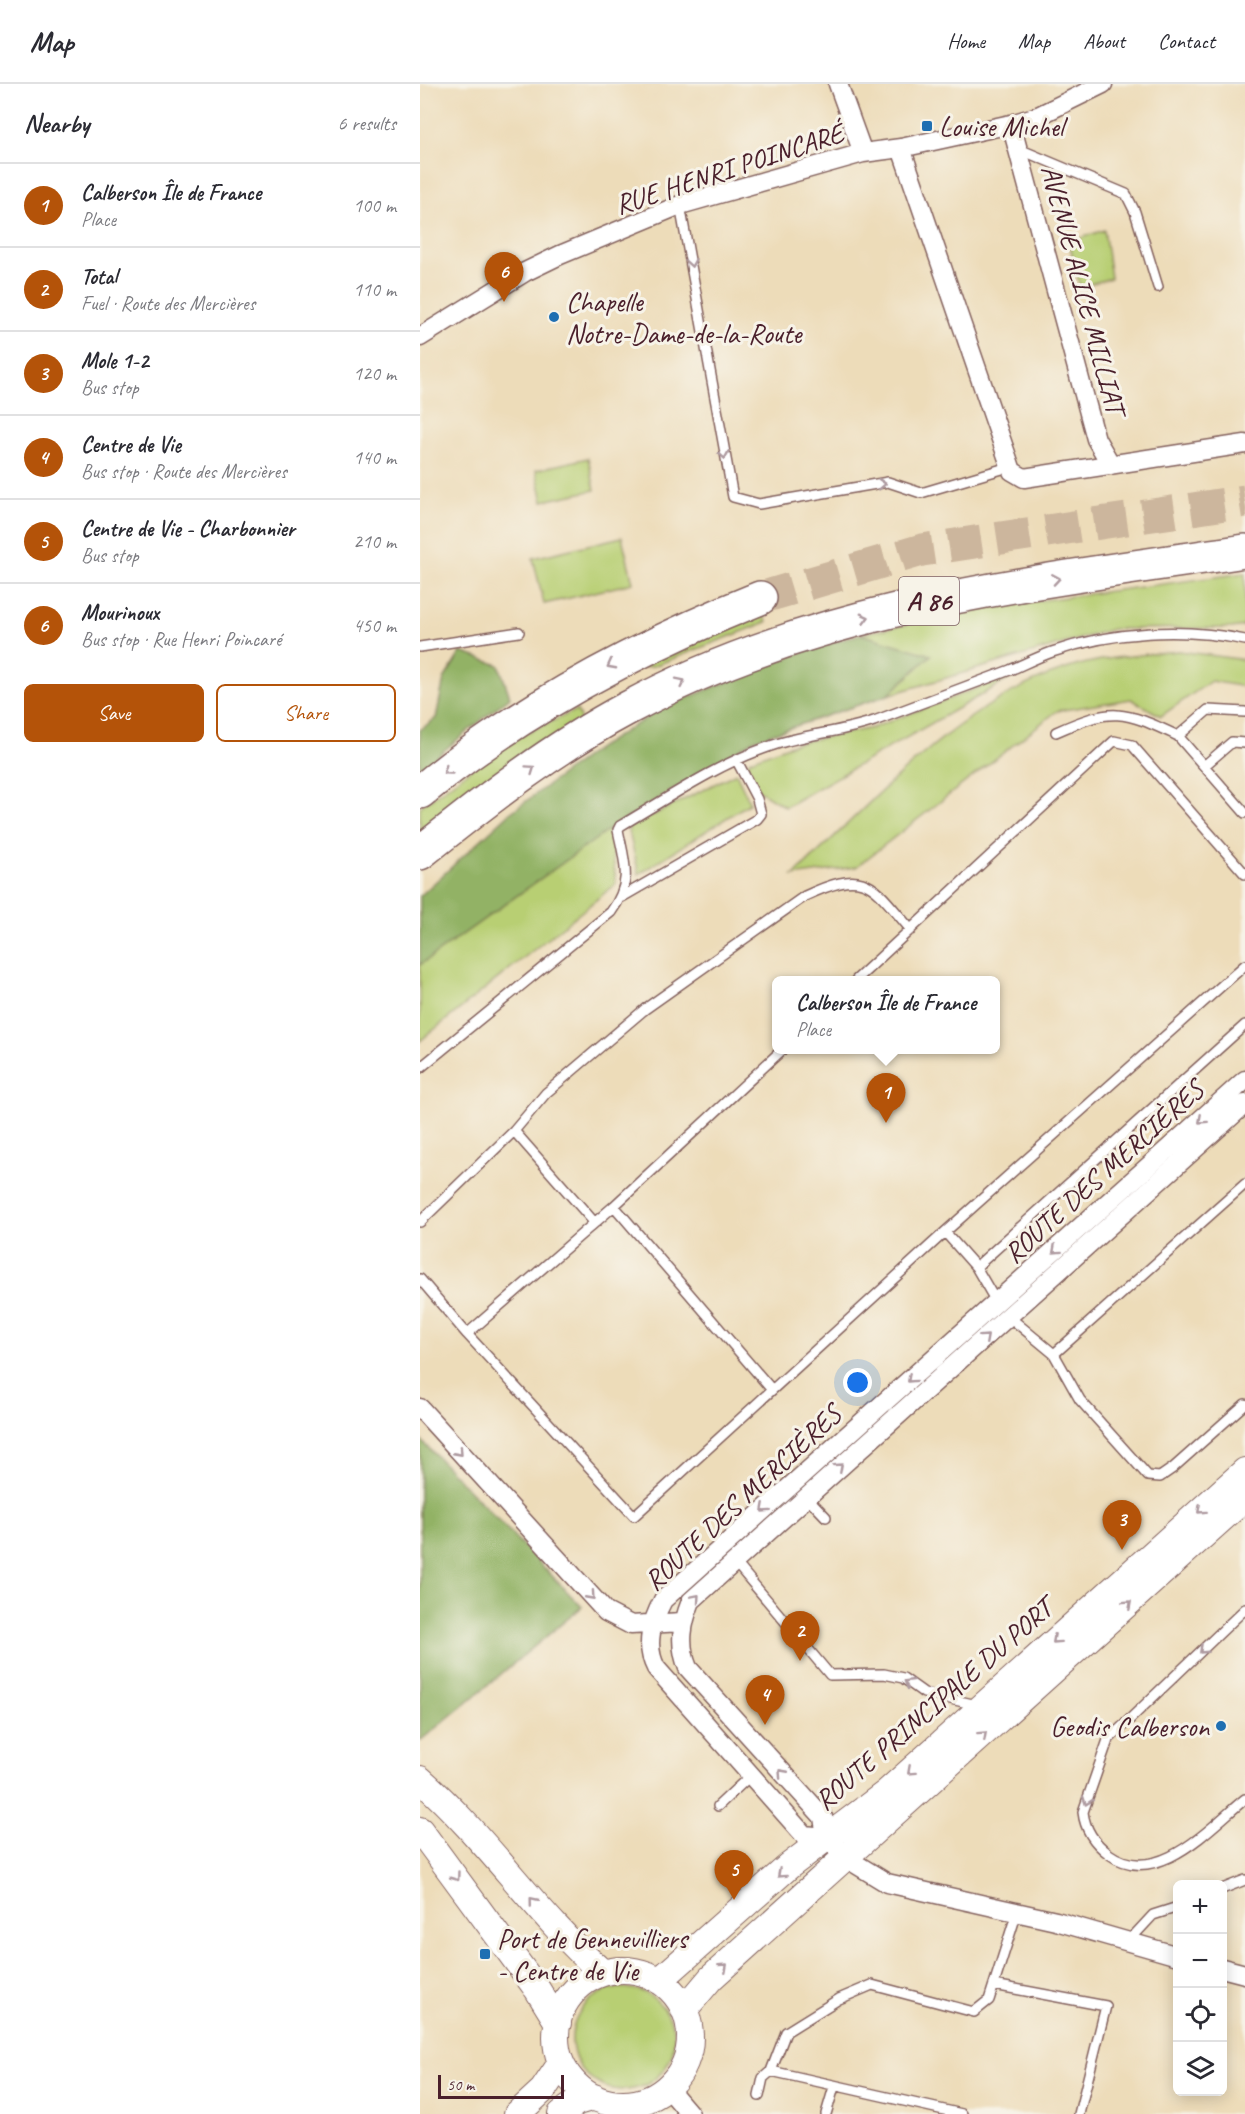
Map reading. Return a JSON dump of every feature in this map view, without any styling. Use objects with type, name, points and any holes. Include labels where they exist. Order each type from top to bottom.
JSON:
[{"type":"highway","name":"A 86","points":[[420,853],[483,802],[555,751],[628,708],[701,673],[793,638],[932,600],[1245,551]]},
{"type":"highway","points":[[420,792],[509,727],[588,677],[691,626],[760,598]]},
{"type":"highway","points":[[420,873],[463,832],[483,802]]},
{"type":"main road","name":"ROUTE PRINCIPALE DU PORT","points":[[658,1980],[826,1837],[886,1793],[1245,1471]]},
{"type":"main road","name":"ROUTE PRINCIPALE DU PORT","points":[[684,2010],[711,1978],[1245,1498]]},
{"type":"main road","points":[[420,1779],[498,1858],[574,1946],[603,1973]]},
{"type":"main road","points":[[420,1830],[537,1989],[558,2023]]},
{"type":"main road","points":[[639,1972],[658,1980],[674,1993],[684,2010],[690,2034],[684,2065],[659,2094],[634,2103],[608,2102],[579,2088],[561,2063],[556,2038],[558,2023],[572,1994],[586,1982],[603,1973],[639,1972]]},
{"type":"main road","points":[[517,2114],[543,2090],[561,2063]]},
{"type":"main road","points":[[561,2114],[578,2102],[594,2097]]},
{"type":"street","points":[[838,84],[863,153]]},
{"type":"street","name":"RUE HENRI POINCARÉ","points":[[420,337],[525,272],[560,255],[681,206],[863,153],[901,148],[1011,124],[1038,116],[1103,84]]},
{"type":"street","name":"AVENUE ALICE MILLIAT","points":[[1011,124],[1096,439],[1112,465]]},
{"type":"street","points":[[901,148],[1009,467],[1016,475],[1024,478],[1245,444]]},
{"type":"street","name":"ROUTE DES MERCIÈRES","points":[[1002,1310],[1245,1080]]},
{"type":"street","name":"ROUTE DES MERCIÈRES","points":[[801,1490],[735,1562],[691,1601],[682,1622],[681,1641],[688,1668],[823,1817],[826,1837],[804,1834],[656,1668],[651,1654],[651,1623],[663,1600],[801,1490],[1002,1310],[1245,1104]]},
{"type":"street","points":[[420,1408],[606,1612],[631,1625],[682,1622]]},
{"type":"street","points":[[826,1837],[846,1858],[887,1883],[1017,1912],[1173,1955]]},
{"type":"street","points":[[1227,1969],[1245,1974]]},
{"type":"street","points":[[667,2087],[690,2114]]},
{"type":"lane","points":[[1019,149],[1126,194],[1135,212],[1158,287]]},
{"type":"lane","points":[[681,206],[733,497],[759,504],[888,482],[921,493],[1009,467]]},
{"type":"lane","points":[[420,647],[519,632]]},
{"type":"lane","points":[[420,1068],[611,912],[622,897],[627,877],[618,830],[620,826],[693,783],[737,761],[794,738],[835,733],[873,721],[1053,651],[1110,639],[1162,632],[1212,633],[1245,640]]},
{"type":"lane","points":[[1178,736],[1208,711],[1245,712]]},
{"type":"lane","points":[[1056,732],[1108,713],[1130,716],[1178,736],[1245,813]]},
{"type":"lane","points":[[861,976],[1114,741],[1132,745],[1245,874]]},
{"type":"lane","points":[[1204,766],[1232,742],[1245,743]]},
{"type":"lane","points":[[622,897],[757,819],[761,814],[757,798],[737,761]]},
{"type":"lane","points":[[420,1222],[514,1131],[546,1093],[645,1009],[805,896],[835,882],[855,880],[875,888],[911,930]]},
{"type":"lane","points":[[420,1279],[467,1334],[634,1516],[945,1232],[1245,965]]},
{"type":"lane","points":[[976,1267],[1245,1025]]},
{"type":"lane","points":[[467,1334],[614,1206],[778,1054]]},
{"type":"lane","points":[[514,1131],[594,1222]]},
{"type":"lane","points":[[1054,1354],[1245,1184]]},
{"type":"lane","points":[[614,1206],[772,1390]]},
{"type":"lane","points":[[945,1232],[976,1267],[1002,1310],[1054,1354],[1080,1400],[1148,1476],[1160,1477],[1173,1468],[1245,1404]]},
{"type":"lane","points":[[801,1490],[826,1517]]},
{"type":"lane","points":[[735,1562],[830,1675],[884,1674],[903,1678],[924,1693],[982,1707]]},
{"type":"lane","points":[[1245,1610],[1108,1740],[1083,1812],[1095,1842],[1115,1858],[1129,1864],[1148,1864],[1176,1855],[1245,1799]]},
{"type":"lane","points":[[718,1806],[752,1775]]},
{"type":"lane","points":[[1227,1887],[1245,1880]]},
{"type":"lane","points":[[1127,1942],[1153,1915],[1173,1909]]},
{"type":"lane","points":[[759,2096],[763,2078],[771,2071],[786,2032],[839,1999],[872,1985],[974,2012],[982,2008],[989,2000],[1017,1912]]},
{"type":"lane","points":[[994,1985],[1106,2006],[1079,2114]]},
{"type":"lane","points":[[771,2071],[962,2114]]},
{"type":"lane","points":[[826,2114],[834,2087]]},
{"type":"green space","points":[[1104,230],[1111,278],[1080,287],[1069,242]]},
{"type":"green space","points":[[588,458],[595,490],[543,501],[536,470]]},
{"type":"green space","points":[[622,537],[633,583],[544,604],[533,558]]},
{"type":"green space","points":[[1245,573],[1245,626],[1113,629],[888,695],[931,655],[860,634],[999,606]]},
{"type":"green space","points":[[763,614],[767,622],[654,666],[632,668]]},
{"type":"green space","points":[[860,634],[931,655],[888,695],[754,740],[610,829],[420,965],[420,896],[510,813],[598,748],[664,707],[802,652]]},
{"type":"green space","points":[[1179,651],[1245,660],[1245,687],[1211,681],[1161,716],[1131,699],[1057,711],[856,867],[793,876],[919,757],[989,705],[1027,685],[1080,665],[1122,657]]},
{"type":"green space","points":[[461,652],[499,665],[510,697],[420,770],[420,730],[436,718],[444,679]]},
{"type":"green space","points":[[1025,670],[785,807],[755,788],[744,771],[750,760],[796,743],[872,728]]},
{"type":"green space","points":[[577,710],[581,721],[420,838],[420,807],[508,741]]},
{"type":"green space","points":[[736,773],[750,803],[639,874],[628,828]]},
{"type":"green space","points":[[610,829],[616,884],[420,1041],[420,965]]},
{"type":"green space","points":[[420,1439],[582,1607],[420,1741]]},
{"type":"green space","points":[[623,1988],[643,1992],[659,2003],[670,2019],[674,2039],[670,2059],[659,2075],[643,2086],[623,2090],[603,2086],[587,2075],[576,2059],[572,2039],[576,2019],[587,2003],[603,1992]]},
{"type":"tunnel","points":[[760,598],[922,550],[1245,501]]},
{"type":"place","name":"Louise Michel","points":[[927,126]]},
{"type":"place","name":"Mourinoux","points":[[504,302]]},
{"type":"place","name":"Chapelle Notre-Dame-de-la-Route","points":[[554,317]]},
{"type":"place","name":"Calberson Île de France","points":[[886,1123]]},
{"type":"place","name":"Mole 1-2","points":[[1122,1550]]},
{"type":"place","name":"Total","points":[[800,1661]]},
{"type":"place","name":"Centre de Vie","points":[[765,1725]]},
{"type":"place","name":"Geodis Calberson","points":[[1221,1726]]},
{"type":"place","name":"Centre de Vie - Charbonnier","points":[[734,1900]]},
{"type":"place","name":"Port de Gennevilliers - Centre de Vie","points":[[485,1954]]}]
